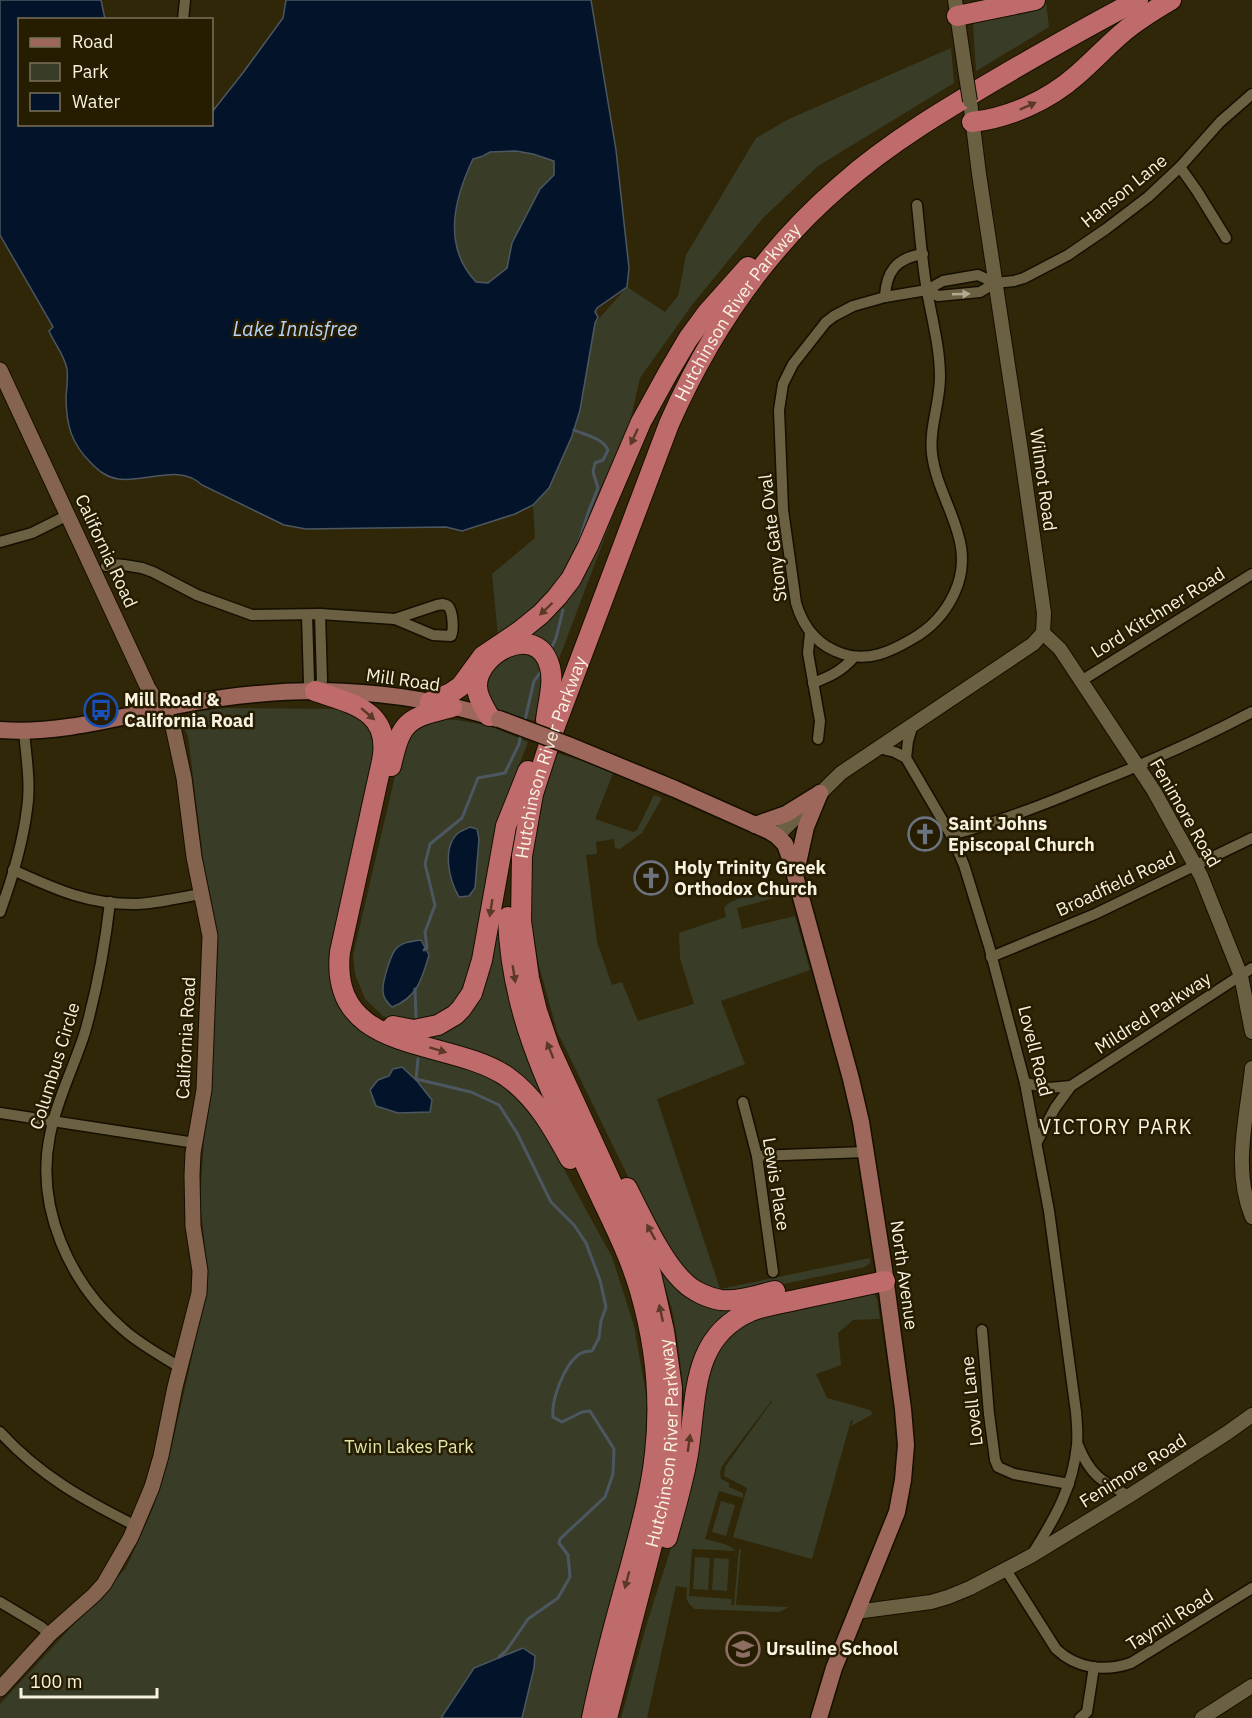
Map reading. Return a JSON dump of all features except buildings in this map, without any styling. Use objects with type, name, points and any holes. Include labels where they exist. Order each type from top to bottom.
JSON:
[{"type":"highway","points":[[956,8],[1035,0]]},
{"type":"highway","name":"Hutchinson River Parkway","points":[[592,1718],[600,1678],[645,1509],[655,1453],[657,1416],[654,1363],[640,1290],[622,1241],[539,1064],[528,1034],[516,985],[508,926],[509,867],[517,813],[528,771],[663,408],[704,331],[748,267],[778,230],[801,207],[876,142],[977,78],[1115,0]]},
{"type":"highway","name":"Hutchinson River Parkway","points":[[609,1709],[664,1499],[671,1446],[672,1388],[664,1331],[651,1274],[543,1032],[527,969],[521,902],[522,867],[525,835],[533,794],[547,749],[656,454],[682,393],[713,336],[750,282],[792,232],[839,186],[865,165],[919,126],[1138,0]]},
{"type":"highway","points":[[972,122],[986,121],[1012,112],[1047,96],[1077,76],[1124,32],[1171,0]]},
{"type":"highway","points":[[430,702],[461,686],[483,656],[520,631],[558,597],[571,579],[588,546],[641,422],[668,372],[707,313],[748,267]]},
{"type":"highway","points":[[494,718],[478,693],[477,684],[481,672],[488,662],[500,652],[513,645],[524,643],[538,648],[550,666],[546,720]]},
{"type":"highway","points":[[315,691],[366,710],[381,729],[384,743],[340,952],[340,977],[348,1002],[363,1021],[378,1031],[480,1063],[506,1076],[525,1092],[540,1109],[558,1137],[640,1290]]},
{"type":"highway","points":[[452,707],[411,721],[401,732],[395,746],[349,961],[349,976],[358,999],[381,1021],[397,1028],[429,1028],[455,1015],[467,1001],[476,983],[482,960],[506,826],[528,771]]},
{"type":"highway","points":[[574,1104],[614,1164],[671,1268],[683,1282],[698,1292],[721,1300],[738,1299],[884,1275]]},
{"type":"highway","points":[[609,1709],[644,1615],[674,1515],[688,1454],[700,1369],[716,1336],[733,1321],[758,1308],[884,1275]]},
{"type":"main road","name":"California Road","points":[[0,370],[148,688],[173,727],[179,749],[194,857],[210,936],[204,1090],[193,1153],[191,1195],[201,1281],[161,1456],[152,1487],[136,1526],[120,1559],[104,1584],[50,1634],[0,1689]]},
{"type":"main road","name":"Mill Road","points":[[0,730],[42,730],[71,726],[215,698],[259,693],[315,691],[372,694],[430,702],[494,718],[568,745],[777,836]]},
{"type":"main road","points":[[755,825],[786,814],[820,793]]},
{"type":"main road","points":[[796,876],[806,827],[820,793]]},
{"type":"main road","name":"North Avenue","points":[[777,836],[789,853],[851,1079],[866,1152],[905,1426],[905,1465],[897,1512],[834,1668],[819,1718]]},
{"type":"street","points":[[183,18],[184,0]]},
{"type":"street","name":"Wilmot Road","points":[[956,8],[1044,613],[1043,633]]},
{"type":"street","name":"Hanson Lane","points":[[995,283],[1024,278],[1068,255],[1136,207],[1180,167],[1221,122],[1252,94]]},
{"type":"street","points":[[1180,167],[1226,238]]},
{"type":"street","points":[[917,205],[927,290]]},
{"type":"street","points":[[885,297],[885,285],[894,266],[910,256],[922,254]]},
{"type":"street","name":"Stony Gate Oval","points":[[927,290],[940,378],[932,434],[932,454],[936,473],[963,551],[963,569],[950,604],[919,635],[882,655],[854,657],[834,651],[818,640],[810,633],[798,612],[785,531],[780,443],[779,410],[786,375],[797,357],[826,322],[853,306],[885,297],[927,290],[943,281],[978,275],[995,283]]},
{"type":"street","name":"Stony Gate Oval","points":[[927,290],[938,296],[965,295],[980,292],[995,283]]},
{"type":"street","points":[[0,542],[32,533],[68,515]]},
{"type":"street","points":[[106,566],[124,564],[142,568],[197,595],[252,615],[320,614],[395,620],[433,635],[445,637],[451,636],[453,632],[450,609],[443,604],[437,604],[395,620]]},
{"type":"street","name":"Lord Kitchner Road","points":[[1081,681],[1252,574]]},
{"type":"street","points":[[307,615],[309,682],[315,691],[322,681],[320,614]]},
{"type":"street","points":[[810,633],[808,653],[820,721],[819,739]]},
{"type":"street","points":[[777,836],[841,773],[1033,644],[1043,633]]},
{"type":"street","name":"Fenimore Road","points":[[1043,633],[1058,647],[1154,791],[1196,866],[1247,972],[1252,1032]]},
{"type":"street","points":[[308,650],[321,649]]},
{"type":"street","points":[[813,683],[838,673],[854,657]]},
{"type":"street","points":[[951,836],[1045,804],[1137,767],[1252,712]]},
{"type":"street","points":[[878,748],[895,752],[906,758],[913,724]]},
{"type":"street","points":[[0,912],[13,870],[27,810],[24,731]]},
{"type":"street","name":"Lovell Road","points":[[856,1612],[916,1605],[948,1597],[1031,1556],[1057,1515],[1069,1484],[1077,1442],[1076,1412],[1048,1211],[1025,1083],[964,865],[951,836],[906,758]]},
{"type":"street","name":"Broadfield Road","points":[[991,957],[1095,914],[1252,838]]},
{"type":"street","points":[[13,870],[73,896],[110,902],[139,904],[202,894]]},
{"type":"street","name":"Columbus Circle","points":[[110,902],[103,955],[92,1006],[49,1137],[47,1197],[54,1226],[65,1250],[91,1294],[124,1330],[181,1368]]},
{"type":"street","name":"Mildred Parkway","points":[[1037,1142],[1055,1108],[1071,1086],[1247,972]]},
{"type":"street","points":[[1252,1068],[1241,1160],[1244,1189],[1252,1216]]},
{"type":"street","points":[[1025,1083],[1049,1088],[1071,1086]]},
{"type":"street","name":"Lewis Place","points":[[743,1102],[757,1156],[773,1272]]},
{"type":"street","points":[[0,1113],[195,1143]]},
{"type":"street","points":[[757,1156],[866,1152]]},
{"type":"street","name":"Lovell Lane","points":[[982,1330],[989,1414],[998,1467],[1014,1474],[1069,1484]]},
{"type":"street","name":"Fenimore Road","points":[[1031,1556],[1129,1496],[1252,1415]]},
{"type":"street","points":[[0,1432],[36,1467],[66,1489],[136,1526]]},
{"type":"street","name":"Lovell Road","points":[[1077,1442],[1084,1462],[1090,1469],[1104,1483],[1129,1496]]},
{"type":"street","name":"Taymil Road","points":[[1006,1570],[1056,1649],[1071,1660],[1094,1667],[1111,1668],[1131,1663],[1252,1588]]},
{"type":"street","points":[[0,1602],[50,1634]]},
{"type":"street","points":[[1080,1718],[1087,1712],[1094,1667]]},
{"type":"street","points":[[1202,1718],[1252,1686]]},
{"type":"green space","points":[[1046,2],[1049,27],[976,71],[973,24]]},
{"type":"green space","points":[[951,48],[954,83],[818,166],[763,218],[692,305],[640,378],[627,435],[568,576],[548,598],[498,637],[492,574],[535,538],[533,505],[549,488],[572,436],[580,410],[595,323],[627,287],[665,312],[678,296],[686,255],[756,138],[789,119]]},
{"type":"green space","points":[[516,151],[554,161],[554,175],[540,189],[512,243],[507,268],[488,283],[476,282],[465,268],[455,238],[457,206],[461,190],[473,159],[490,152]]},
{"type":"green space","points":[[631,468],[554,672],[527,638]]},
{"type":"green space","points":[[517,648],[543,659],[544,686],[534,721],[494,709],[482,682],[489,667]]},
{"type":"green space","name":"Twin Lakes Park","points":[[225,708],[341,709],[355,712],[372,727],[378,744],[344,892],[351,1019],[501,1081],[521,1100],[543,1131],[612,1257],[634,1326],[647,1400],[644,1465],[623,1558],[581,1718],[0,1718],[0,1704],[126,1568],[154,1506],[171,1450],[205,1299],[208,1273],[200,1202],[204,1139],[212,1074],[217,931],[204,866],[188,736],[182,724],[187,715],[195,712]]},
{"type":"green space","points":[[435,719],[490,726],[528,742],[503,806],[472,970],[465,992],[442,1015],[406,1024],[383,1016],[365,999],[355,974],[353,955],[403,742],[409,731]]},
{"type":"green space","points":[[551,751],[614,771],[595,819],[633,832],[637,830],[654,795],[662,798],[642,833],[620,849],[615,848],[614,839],[596,842],[597,854],[586,855],[597,942],[612,985],[622,982],[638,1021],[694,1004],[680,958],[679,933],[726,917],[724,908],[735,900],[760,895],[784,892],[785,895],[737,908],[742,929],[795,916],[810,970],[721,1001],[745,1064],[657,1099],[720,1289],[870,1258],[870,1263],[865,1267],[745,1292],[707,1290],[674,1261],[634,1189],[557,1031],[539,966],[532,923],[531,876],[536,822]]},
{"type":"green space","points":[[494,928],[500,928],[507,987],[516,1028],[549,1110],[533,1092],[410,1034],[448,1025]]},
{"type":"green space","points":[[654,1252],[667,1268],[737,1305],[685,1402],[672,1309]]},
{"type":"green space","points":[[868,1293],[874,1294],[877,1299],[880,1319],[853,1320],[838,1333],[841,1365],[816,1374],[827,1398],[870,1410],[873,1414],[851,1426],[853,1421],[851,1420],[812,1559],[733,1537],[747,1488],[724,1476],[725,1467],[772,1400],[722,1466],[720,1472],[721,1479],[729,1483],[729,1487],[743,1493],[743,1498],[719,1491],[705,1539],[726,1544],[735,1551],[692,1549],[689,1596],[732,1599],[731,1605],[734,1605],[739,1549],[741,1549],[736,1605],[789,1607],[779,1612],[695,1609],[687,1600],[687,1588],[676,1586],[647,1718],[621,1718],[646,1626],[672,1545],[707,1369],[730,1332],[752,1318]]},
{"type":"green space","points":[[721,1501],[735,1505],[726,1536],[712,1532]]},
{"type":"green space","points":[[695,1557],[710,1558],[708,1590],[693,1589]]},
{"type":"green space","points":[[714,1558],[729,1559],[727,1591],[712,1590]]},
{"type":"water","name":"Lake Innisfree","points":[[0,0],[101,0],[105,18],[18,18],[18,126],[213,126],[213,111],[283,18],[286,0],[591,0],[616,150],[629,268],[627,287],[597,308],[595,312],[598,317],[595,323],[580,410],[572,436],[549,488],[533,505],[515,514],[462,531],[446,527],[306,529],[284,525],[183,475],[162,475],[128,480],[106,475],[84,456],[71,433],[67,416],[67,369],[49,331],[53,327],[0,235]],"holes":[[[516,151],[554,161],[554,175],[540,189],[512,243],[507,268],[488,283],[476,282],[465,268],[455,238],[457,206],[473,159],[490,152]]]},
{"type":"water","points":[[470,827],[477,829],[479,839],[475,888],[469,896],[459,897],[452,882],[448,856],[452,840],[457,834]]},
{"type":"water","points":[[421,940],[429,955],[421,980],[413,993],[392,1007],[387,1002],[383,991],[391,958],[400,945]]},
{"type":"water","points":[[402,1067],[432,1100],[430,1112],[398,1113],[376,1106],[370,1090],[378,1080],[389,1076],[393,1069]]},
{"type":"water","points":[[523,1648],[535,1656],[522,1718],[441,1718],[474,1668]]},
{"type":"waterway","points":[[574,430],[598,440],[608,450],[603,460],[595,463],[593,472],[598,488],[578,545]]},
{"type":"waterway","points":[[550,651],[563,610]]},
{"type":"waterway","points":[[524,724],[534,681],[543,669]]},
{"type":"waterway","points":[[424,950],[427,948],[425,932],[435,905],[425,864],[430,844],[462,818],[478,778],[505,773],[519,744],[521,733]]},
{"type":"waterway","points":[[415,989],[416,1017]]},
{"type":"waterway","points":[[418,1059],[416,1079],[471,1092],[499,1105],[517,1133],[551,1202],[574,1225],[586,1243],[600,1280],[606,1307],[599,1338],[592,1351],[578,1355],[563,1375],[556,1393],[553,1417],[562,1422],[582,1412],[590,1411],[614,1449],[613,1474],[605,1497],[560,1539],[559,1543],[568,1555],[570,1577],[558,1598],[528,1619],[506,1651],[499,1657]]},
{"type":"place","name":"Mill Road & California Road","points":[[101,710]]},
{"type":"place","name":"Saint Johns Episcopal Church","points":[[925,834]]},
{"type":"place","name":"Holy Trinity Greek Orthodox Church","points":[[651,878]]},
{"type":"place","name":"Ursuline School","points":[[743,1649]]},
{"type":"district","name":"VICTORY PARK","points":[[1116,1127]]}]
